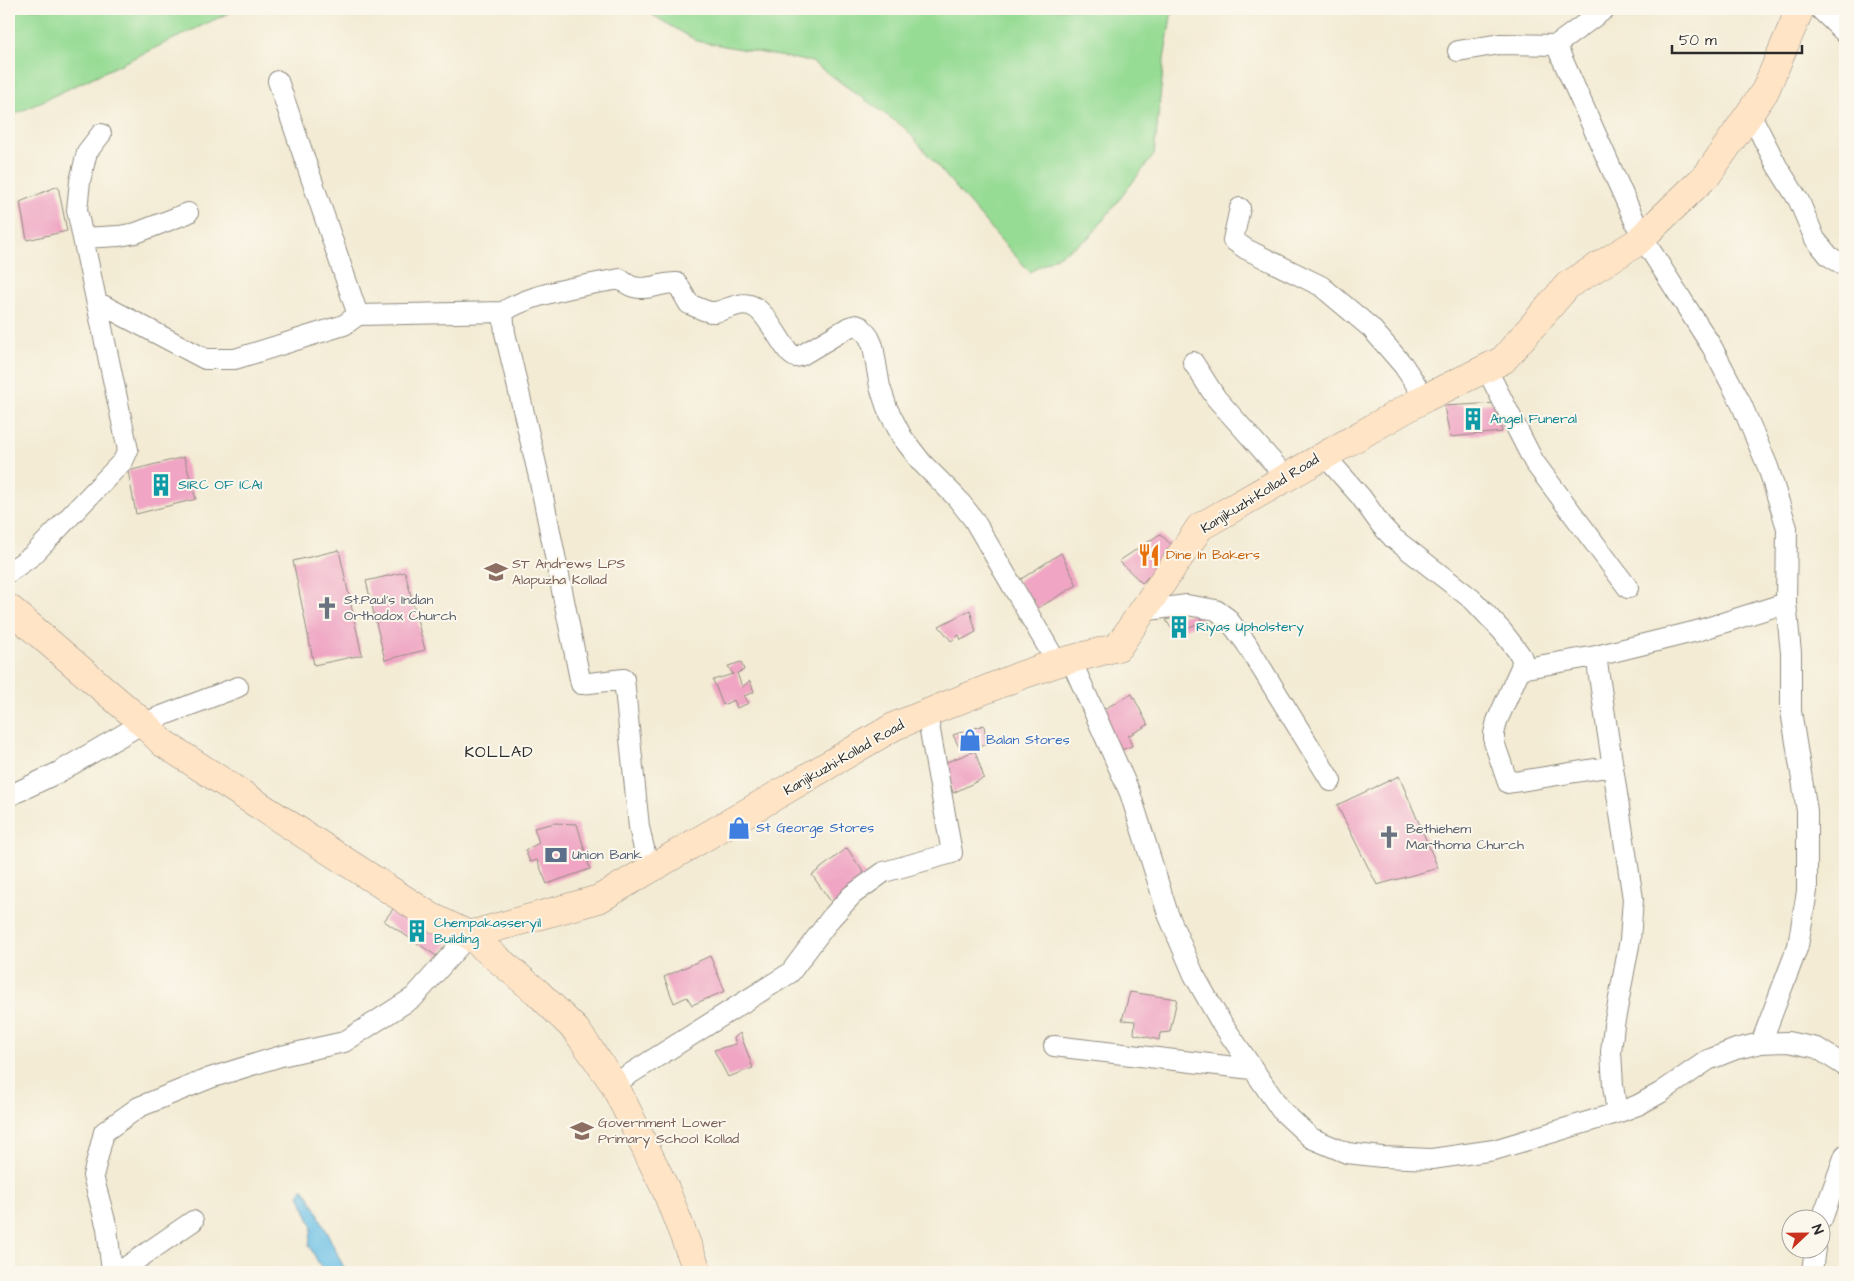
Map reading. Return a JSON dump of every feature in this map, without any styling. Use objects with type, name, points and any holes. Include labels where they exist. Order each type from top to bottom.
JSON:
[{"type":"main road","name":"Kanjikuzhi-Kollad Road","points":[[469,935],[599,899],[896,726],[1064,661],[1118,647],[1200,527],[1425,398],[1502,360],[1568,286],[1642,237],[1708,174],[1750,114],[1765,91],[1800,9]]},
{"type":"main road","points":[[9,608],[143,723],[163,743],[430,916],[469,935],[537,992],[576,1030],[614,1084],[665,1188],[698,1272]]},
{"type":"street","points":[[1458,51],[1500,44],[1556,45],[1605,9]]},
{"type":"street","points":[[1820,9],[1845,33]]},
{"type":"street","points":[[1556,45],[1642,237],[1712,348],[1740,401],[1768,467],[1787,528],[1786,603],[1791,653],[1791,711],[1807,812],[1807,891],[1798,946],[1761,1043]]},
{"type":"street","points":[[278,81],[358,316]]},
{"type":"street","points":[[1750,114],[1777,166],[1799,201],[1815,239],[1829,256],[1845,266]]},
{"type":"street","points":[[9,572],[33,555],[123,461],[128,450],[77,210],[80,181],[87,152],[101,134]]},
{"type":"street","points":[[1240,208],[1233,240],[1246,249],[1321,286],[1371,328],[1403,365],[1425,398]]},
{"type":"street","points":[[83,238],[136,233],[188,213]]},
{"type":"street","points":[[97,302],[205,359],[234,359],[344,325],[358,316],[504,312],[516,304],[557,292],[620,279],[634,287],[648,288],[668,282],[677,283],[689,304],[713,312],[748,304],[765,316],[773,326],[788,353],[795,357],[802,356],[849,327],[856,325],[861,327],[873,346],[880,387],[886,408],[902,437],[922,463],[970,514],[1064,661],[1130,793],[1168,914],[1194,974],[1219,1020],[1281,1110],[1311,1138],[1347,1152],[1382,1157],[1432,1159],[1494,1150],[1617,1113],[1638,1105],[1660,1093],[1708,1060],[1736,1049],[1761,1043],[1788,1042],[1817,1048],[1845,1066]]},
{"type":"street","points":[[504,312],[506,333],[539,477],[581,684],[624,679],[639,827],[645,853],[652,868]]},
{"type":"street","points":[[1193,362],[1216,398],[1286,477]]},
{"type":"street","points":[[1486,368],[1534,462],[1628,588]]},
{"type":"street","points":[[1324,455],[1356,491],[1380,524],[1393,538],[1473,600],[1502,630],[1522,658],[1521,667],[1496,721],[1494,734],[1508,783],[1613,766]]},
{"type":"street","points":[[1521,667],[1526,668],[1596,656],[1697,631],[1786,603]]},
{"type":"street","points":[[1141,611],[1187,605],[1216,610],[1227,618],[1246,643],[1331,781]]},
{"type":"street","points":[[1596,656],[1633,899],[1630,940],[1614,1025],[1611,1052],[1617,1113]]},
{"type":"street","points":[[9,796],[59,772],[143,723],[238,687]]},
{"type":"street","points":[[614,1084],[790,973],[831,918],[852,895],[884,872],[952,853],[927,714]]},
{"type":"street","points":[[112,1272],[107,1228],[93,1176],[104,1132],[139,1107],[210,1078],[280,1056],[344,1042],[414,997],[469,935]]},
{"type":"street","points":[[1054,1046],[1252,1069]]},
{"type":"street","points":[[1826,1208],[1845,1155]]},
{"type":"street","points":[[119,1272],[193,1220]]},
{"type":"street","points":[[1812,1272],[1814,1258]]},
{"type":"green space","points":[[9,9],[237,9],[9,117]]},
{"type":"green space","points":[[617,9],[1176,9],[1171,16],[1164,60],[1154,155],[1089,238],[1030,272],[905,128],[812,62],[697,41],[644,10]]},
{"type":"water","points":[[303,1188],[313,1203],[346,1272],[323,1272],[309,1245],[312,1226],[299,1195]]},
{"type":"building","points":[[58,186],[67,231],[27,240],[20,202]]},
{"type":"building","name":"Angel Funeral","points":[[1497,403],[1502,432],[1450,437],[1444,406]]},
{"type":"building","name":"SIRC OF ICAI","points":[[184,457],[196,499],[136,514],[128,471]]},
{"type":"building","name":"Dine In Bakers","points":[[1160,534],[1176,549],[1142,583],[1119,561]]},
{"type":"building","name":"St.Paul's Indian Orthodox Church","points":[[339,550],[362,655],[314,665],[293,561]]},
{"type":"building","points":[[1061,553],[1077,585],[1035,610],[1034,600],[1029,603],[1018,581]]},
{"type":"building","name":"St.Paul's Indian Orthodox Church","points":[[405,572],[425,650],[385,660],[366,581]]},
{"type":"building","points":[[970,610],[976,632],[961,640],[959,635],[951,641],[939,626]]},
{"type":"building","name":"Riyas Upholstery","points":[[1198,612],[1202,622],[1174,633],[1166,620]]},
{"type":"building","points":[[741,662],[744,670],[737,673],[742,687],[750,681],[754,692],[744,696],[749,703],[737,708],[734,700],[723,705],[713,680],[733,674],[728,666]]},
{"type":"building","points":[[1132,694],[1148,725],[1128,736],[1132,746],[1118,751],[1100,711]]},
{"type":"building","name":"Balan Stores","points":[[984,725],[986,744],[960,749],[953,735]]},
{"type":"building","points":[[975,751],[984,778],[953,793],[944,763]]},
{"type":"building","name":"Bethiehem Marthoma Church","points":[[1399,776],[1438,868],[1377,885],[1337,805]]},
{"type":"building","name":"Union Bank","points":[[555,823],[577,824],[590,869],[547,884],[537,860],[530,862],[525,850],[539,843],[534,828]]},
{"type":"building","points":[[847,848],[868,879],[834,906],[812,875]]},
{"type":"building","name":"Chempakasseryil Building","points":[[396,905],[450,940],[438,957],[384,921]]},
{"type":"building","points":[[710,956],[725,991],[692,1005],[687,997],[674,1003],[664,977]]},
{"type":"building","points":[[1130,992],[1177,999],[1170,1032],[1160,1033],[1159,1040],[1134,1034],[1135,1021],[1122,1020]]},
{"type":"building","points":[[740,1033],[753,1068],[728,1077],[714,1050],[736,1044],[734,1038]]},
{"type":"place","name":"Angel Funeral","points":[[1473,419]]},
{"type":"place","name":"SIRC OF ICAI","points":[[161,485]]},
{"type":"place","name":"Dine In Bakers","points":[[1149,555]]},
{"type":"place","name":"ST Andrews LPS Alapuzha Kollad","points":[[496,572]]},
{"type":"place","name":"St.Paul's Indian Orthodox Church","points":[[327,608]]},
{"type":"place","name":"Riyas Upholstery","points":[[1179,627]]},
{"type":"place","name":"Balan Stores","points":[[970,740]]},
{"type":"place","name":"St George Stores","points":[[739,828]]},
{"type":"place","name":"Bethiehem Marthoma Church","points":[[1389,837]]},
{"type":"place","name":"Union Bank","points":[[556,855]]},
{"type":"place","name":"Chempakasseryil Building","points":[[417,931]]},
{"type":"place","name":"Government Lower Primary School Kollad","points":[[582,1131]]},
{"type":"district","name":"KOLLAD","points":[[499,752]]}]
